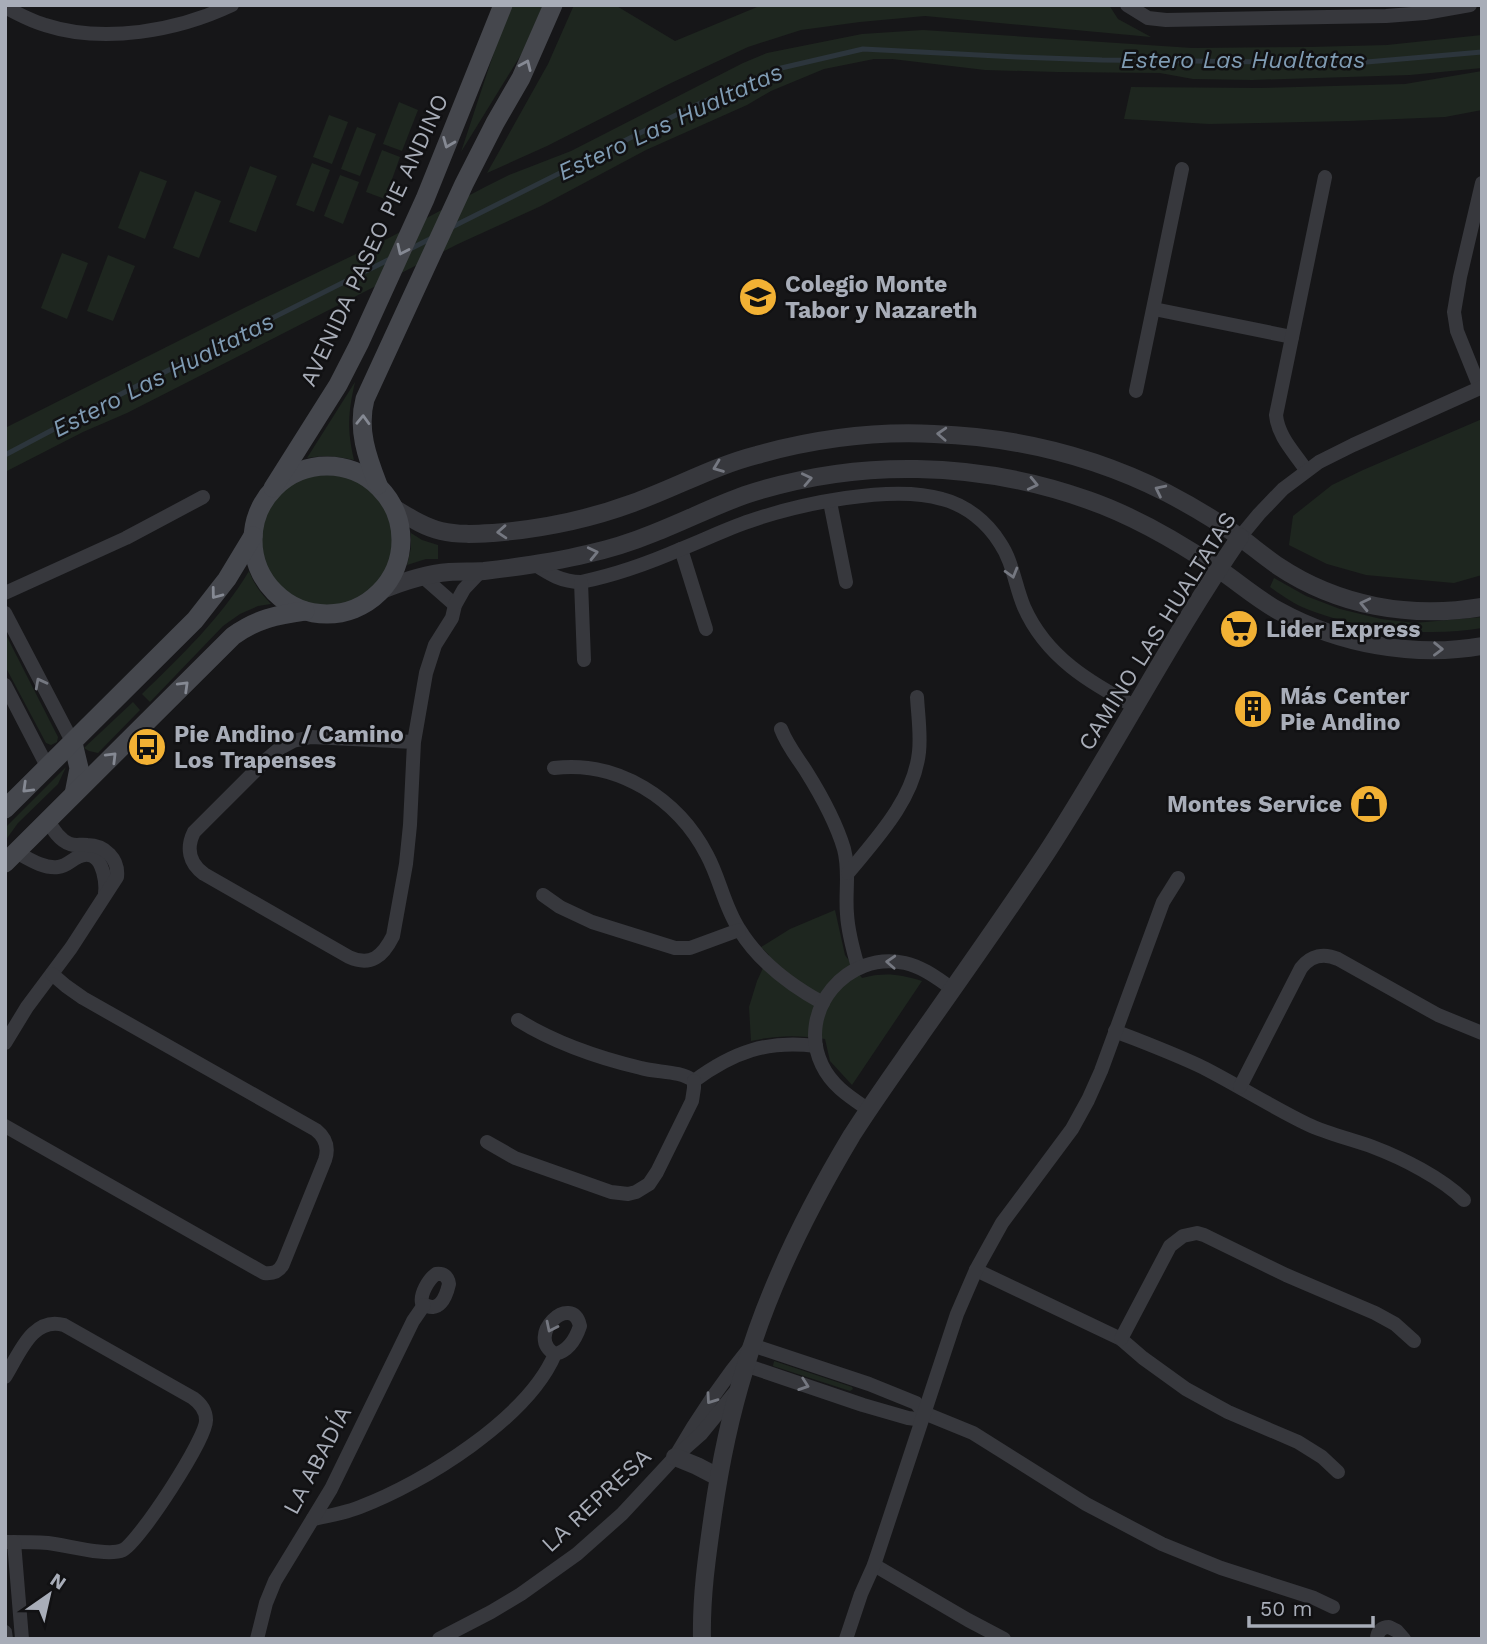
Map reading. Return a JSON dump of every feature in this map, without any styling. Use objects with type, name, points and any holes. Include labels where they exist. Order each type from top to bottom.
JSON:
[{"type":"main road","name":"AVENIDA PASEO PIE ANDINO","points":[[274,488],[338,385],[359,344],[425,199],[503,5]]},
{"type":"main road","points":[[377,485],[368,462],[362,428],[363,407],[371,385],[464,184],[521,78],[553,5]]},
{"type":"main road","points":[[325,466],[358,472],[377,485],[390,500],[401,530],[401,551],[394,573],[382,590],[363,605],[341,613],[317,614],[283,600],[266,582],[256,560],[253,536],[261,505],[274,488],[292,474],[325,466]]},
{"type":"main road","points":[[5,809],[195,620],[227,579],[253,536]]},
{"type":"main road","points":[[11,857],[233,636],[262,620],[305,611]]},
{"type":"main road","points":[[73,743],[79,768],[74,795]]},
{"type":"street","points":[[5,7],[44,25],[100,34],[178,25],[232,5]]},
{"type":"street","points":[[1128,5],[1149,18],[1166,20],[1387,16],[1470,5]]},
{"type":"street","points":[[1136,391],[1182,169]]},
{"type":"street","points":[[1306,470],[1282,436],[1277,422],[1277,408],[1325,177]]},
{"type":"street","points":[[1481,388],[1457,331],[1454,312],[1482,183]]},
{"type":"street","points":[[1154,309],[1292,337]]},
{"type":"street","name":"CAMINO LAS HUALTATAS","points":[[702,1639],[704,1576],[718,1477],[745,1366],[770,1298],[808,1214],[834,1166],[869,1110],[1046,853],[1240,537],[1270,502],[1306,470],[1353,445],[1481,388]]},
{"type":"street","points":[[394,508],[425,526],[453,533],[475,534],[547,527],[633,503],[706,472],[757,455],[869,435],[931,433],[990,438],[1074,455],[1106,466],[1166,493],[1240,537],[1298,577],[1352,600],[1412,611],[1482,607]]},
{"type":"street","points":[[382,590],[422,576],[481,571],[583,555],[624,544],[722,504],[792,482],[856,471],[921,468],[963,471],[1019,481],[1067,493],[1114,510],[1157,531],[1276,610],[1352,640],[1405,649],[1455,650],[1482,646]]},
{"type":"street","points":[[534,564],[563,580],[581,582],[642,564],[750,521],[801,507],[869,496],[911,495],[945,499],[967,510],[989,528],[1001,544],[1007,554],[1024,608],[1044,641],[1086,680],[1136,707]]},
{"type":"street","points":[[5,593],[126,538],[203,497]]},
{"type":"street","points":[[830,502],[846,582]]},
{"type":"street","points":[[681,549],[706,629]]},
{"type":"street","points":[[414,742],[311,737],[283,746],[194,832],[189,846],[191,860],[204,874],[349,957],[360,961],[376,958],[385,950],[393,936],[402,889],[410,825],[414,742],[429,658],[452,618],[455,605],[464,589],[481,571]]},
{"type":"street","points":[[422,576],[455,605]]},
{"type":"street","points":[[581,582],[584,660]]},
{"type":"street","points":[[5,613],[73,743]]},
{"type":"street","points":[[5,685],[48,768]]},
{"type":"street","points":[[848,873],[894,814],[913,777],[919,751],[917,697]]},
{"type":"street","points":[[781,729],[826,806],[844,849],[848,873],[847,915],[858,967]]},
{"type":"street","points":[[554,768],[584,767],[612,773],[640,785],[663,800],[678,814],[700,843],[715,871],[729,911],[760,957],[793,985],[823,1003]]},
{"type":"street","points":[[5,1043],[117,877],[117,864],[108,852],[94,846],[64,841],[52,829],[48,820]]},
{"type":"street","points":[[11,857],[57,867],[79,856],[93,857],[105,872],[105,894]]},
{"type":"street","points":[[846,1639],[874,1565],[957,1314],[976,1270],[1002,1223],[1081,1114],[1098,1079],[1163,902],[1178,877]]},
{"type":"street","points":[[543,895],[560,907],[592,922],[675,948],[690,948],[740,930]]},
{"type":"street","points":[[1240,1087],[1301,968],[1305,962],[1317,956],[1338,959],[1438,1015],[1482,1033]]},
{"type":"street","points":[[869,1110],[836,1085],[822,1065],[816,1046],[817,1023],[823,1003],[836,984],[858,967],[880,962],[902,963],[923,970],[953,989]]},
{"type":"street","points":[[5,1126],[269,1274],[278,1271],[283,1264],[326,1160],[326,1143],[316,1130],[83,998],[52,974]]},
{"type":"street","points":[[518,1020],[558,1042],[638,1068],[679,1074],[694,1081]]},
{"type":"street","points":[[1115,1031],[1173,1054],[1304,1122],[1398,1158],[1442,1182],[1464,1200]]},
{"type":"street","points":[[694,1081],[722,1062],[754,1049],[783,1044],[816,1046]]},
{"type":"street","points":[[487,1142],[515,1158],[611,1192],[636,1192],[649,1184],[657,1172],[692,1101],[694,1081]]},
{"type":"street","points":[[1121,1339],[1170,1246],[1183,1236],[1197,1233],[1212,1237],[1286,1275],[1375,1313],[1395,1324],[1414,1341]]},
{"type":"street","points":[[976,1270],[1121,1339],[1186,1389],[1228,1412],[1298,1442],[1322,1457],[1338,1472]]},
{"type":"street","name":"LA ABADÍA","points":[[257,1639],[270,1591],[341,1467],[413,1321],[424,1305]]},
{"type":"street","points":[[5,1377],[33,1332],[46,1324],[58,1323],[193,1398],[202,1407],[206,1419],[204,1432],[174,1483],[129,1546],[108,1552],[50,1543],[9,1542],[22,1639]]},
{"type":"street","points":[[752,1345],[869,1384],[916,1403],[924,1413],[973,1433],[1086,1504],[1162,1544],[1221,1568],[1314,1598],[1333,1607]]},
{"type":"street","name":"LA REPRESA","points":[[675,1457],[702,1411],[752,1345]]},
{"type":"street","points":[[313,1519],[337,1514],[379,1499],[440,1467],[498,1424],[533,1390],[547,1372],[555,1354]]},
{"type":"street","points":[[745,1366],[912,1419],[924,1413]]},
{"type":"street","points":[[863,1405],[869,1384]]},
{"type":"street","name":"LA REPRESA","points":[[439,1639],[521,1594],[593,1541],[701,1434],[740,1387]]},
{"type":"street","points":[[675,1457],[718,1477]]},
{"type":"street","points":[[874,1565],[1003,1639]]},
{"type":"street","points":[[1377,1639],[1381,1629],[1389,1627],[1397,1630],[1404,1639]]},
{"type":"street","points":[[5,1632],[6,1639]]},
{"type":"shaded area","points":[[512,5],[543,5],[522,53],[461,152],[499,37]]},
{"type":"shaded area","points":[[574,5],[615,5],[675,41],[762,5],[1109,5],[1118,19],[1151,37],[925,16],[801,30],[748,47],[487,173],[548,64]]},
{"type":"shaded area","points":[[923,30],[1192,48],[1387,45],[1482,35],[1482,68],[1410,75],[1252,80],[1193,79],[1160,73],[985,70],[892,59],[874,59],[824,69],[646,150],[541,206],[458,244],[127,413],[5,472],[5,428],[385,240],[509,175],[571,151],[767,53],[862,34]]},
{"type":"shaded area","points":[[1482,71],[1482,110],[1445,117],[1209,124],[1124,119],[1131,87],[1259,88],[1405,84]]},
{"type":"shaded area","points":[[399,102],[418,110],[402,151],[383,144]]},
{"type":"shaded area","points":[[329,115],[348,122],[332,164],[313,157]]},
{"type":"shaded area","points":[[357,127],[376,134],[360,176],[341,169]]},
{"type":"shaded area","points":[[382,150],[400,157],[385,199],[366,192]]},
{"type":"shaded area","points":[[312,163],[330,170],[314,212],[296,205]]},
{"type":"shaded area","points":[[250,166],[277,176],[256,232],[229,222]]},
{"type":"shaded area","points":[[140,171],[167,181],[145,239],[118,228]]},
{"type":"shaded area","points":[[340,175],[359,182],[343,224],[324,216]]},
{"type":"shaded area","points":[[195,191],[221,201],[199,258],[173,248]]},
{"type":"shaded area","points":[[62,253],[88,263],[67,319],[41,308]]},
{"type":"shaded area","points":[[108,255],[135,266],[113,321],[87,311]]},
{"type":"shaded area","points":[[355,382],[349,421],[354,460],[330,456],[307,458]]},
{"type":"shaded area","points":[[1482,419],[1482,575],[1454,583],[1366,575],[1327,564],[1289,545],[1293,516],[1332,485]]},
{"type":"shaded area","points":[[328,473],[353,479],[375,493],[389,515],[395,540],[389,565],[375,587],[353,601],[328,607],[303,601],[281,587],[267,565],[261,540],[267,515],[281,493],[303,479]]},
{"type":"shaded area","points":[[411,533],[438,545],[438,559],[426,559],[407,565]]},
{"type":"shaded area","points":[[249,571],[258,589],[271,604],[240,614],[223,626],[150,702],[142,694],[213,621]]},
{"type":"shaded area","points":[[1274,578],[1306,596],[1340,609],[1381,619],[1414,623],[1482,617],[1482,628],[1414,632],[1344,621],[1302,607],[1290,600],[1270,587]]},
{"type":"shaded area","points":[[5,633],[58,737],[57,742],[51,745],[46,743],[5,666]]},
{"type":"shaded area","points":[[133,702],[140,710],[98,753],[84,748]]},
{"type":"shaded area","points":[[66,767],[58,784],[18,823],[5,841],[5,828]]},
{"type":"shaded area","points":[[835,910],[845,955],[862,978],[892,975],[922,981],[852,1085],[830,1061],[825,1039],[788,1036],[751,1041],[749,1007],[769,955],[761,947],[790,929]]},
{"type":"shaded area","points":[[774,1361],[853,1389],[850,1391],[773,1366]]},
{"type":"waterway","name":"Estero Las Hualtatas","points":[[450,228],[694,106],[777,69],[863,49],[1102,60],[1355,63],[1482,52]]},
{"type":"waterway","name":"Estero Las Hualtatas","points":[[410,249],[432,238]]},
{"type":"waterway","name":"Estero Las Hualtatas","points":[[5,455],[392,258]]},
{"type":"place","name":"Colegio Monte Tabor y Nazareth","points":[[758,297]]},
{"type":"place","name":"Lider Express","points":[[1239,629]]},
{"type":"place","name":"Más Center Pie Andino","points":[[1253,709]]},
{"type":"place","name":"Pie Andino / Camino Los Trapenses","points":[[147,747]]},
{"type":"place","name":"Montes Service","points":[[1369,804]]}]
